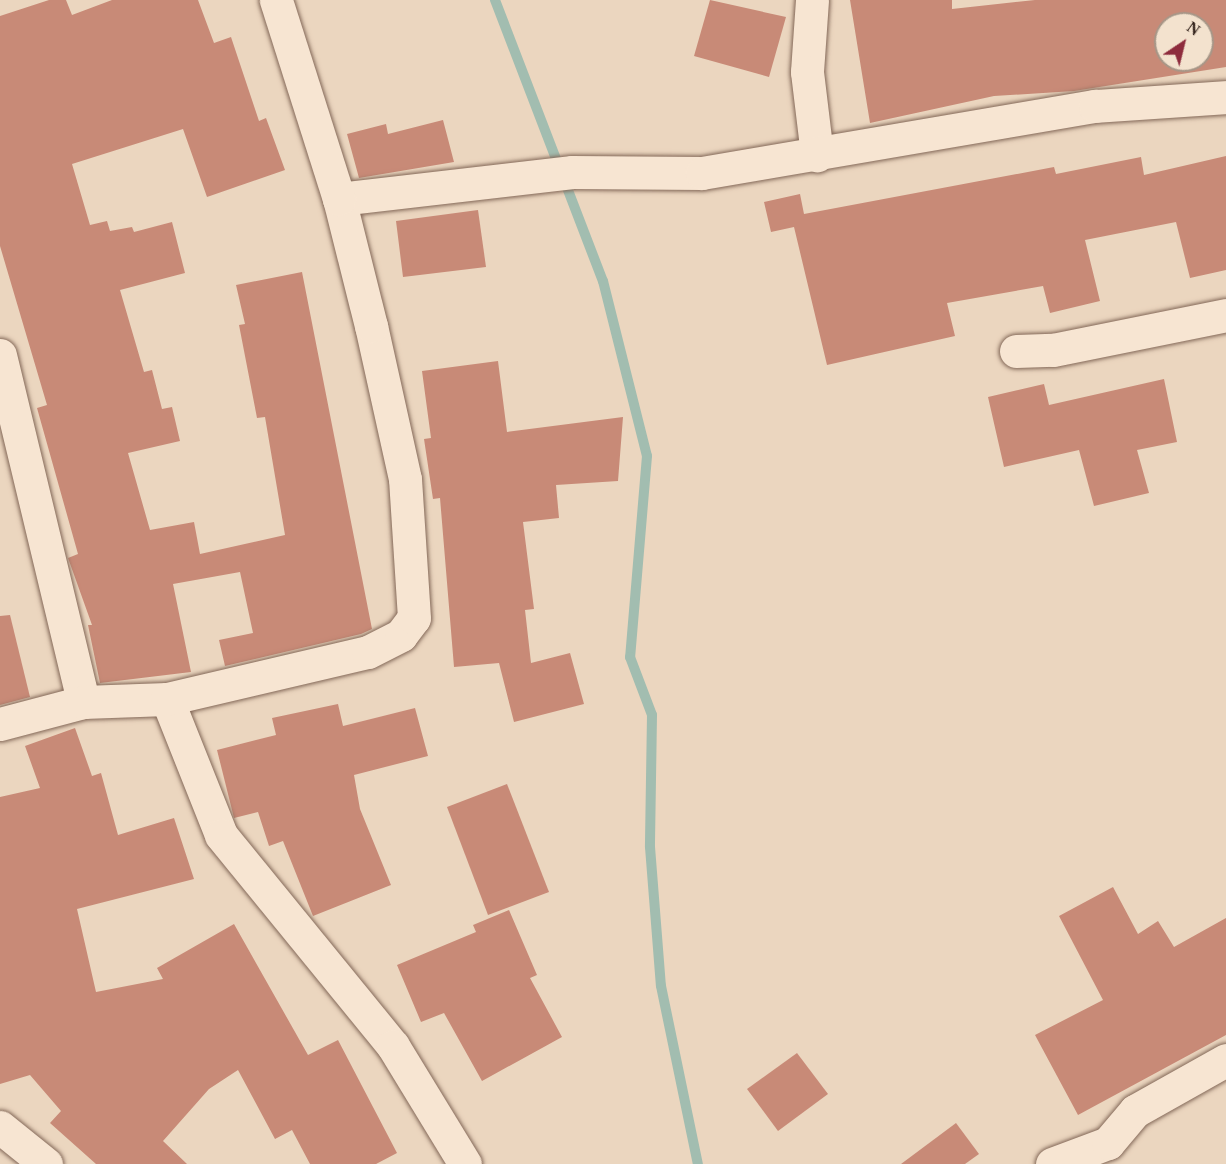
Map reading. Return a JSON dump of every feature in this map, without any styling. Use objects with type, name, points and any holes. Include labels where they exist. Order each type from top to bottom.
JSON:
[{"type":"street","points":[[0,724],[83,702],[167,699],[368,652],[401,635],[414,618],[405,478],[339,199],[276,0]]},
{"type":"street","points":[[812,0],[807,72],[816,154]]},
{"type":"street","points":[[339,199],[572,172],[702,173],[1095,106],[1226,98]]},
{"type":"street","points":[[1016,351],[1053,350],[1226,315]]},
{"type":"street","points":[[0,355],[83,702]]},
{"type":"street","points":[[167,699],[221,835],[393,1046],[465,1164]]},
{"type":"street","points":[[1052,1164],[1110,1153],[1135,1111],[1226,1060]]},
{"type":"street","points":[[0,1127],[46,1164]]},
{"type":"building","points":[[49,0],[66,0],[72,15],[112,0],[198,0],[214,43],[231,37],[259,121],[266,118],[285,170],[207,197],[183,129],[72,164],[90,225],[107,221],[110,231],[132,227],[134,232],[172,222],[185,273],[120,290],[144,372],[152,370],[162,409],[172,407],[180,441],[128,453],[150,530],[194,522],[200,554],[285,535],[265,417],[257,418],[239,325],[245,324],[236,285],[302,272],[372,629],[361,634],[225,666],[219,640],[253,633],[240,572],[173,584],[191,672],[100,683],[88,625],[92,625],[68,558],[78,554],[37,408],[47,405],[0,246],[0,16]]},
{"type":"building","points":[[710,0],[786,17],[769,77],[694,56]]},
{"type":"building","points":[[850,0],[952,0],[952,9],[1035,0],[1226,0],[1226,67],[1214,69],[1214,12],[1154,12],[1154,72],[1194,72],[1074,91],[994,96],[870,123]]},
{"type":"building","points":[[443,120],[454,162],[359,178],[347,134],[386,124],[388,134]]},
{"type":"building","points":[[1226,156],[1226,270],[1190,278],[1176,222],[1085,240],[1100,301],[1050,313],[1043,286],[947,303],[955,336],[827,365],[794,227],[771,232],[764,202],[800,194],[804,214],[1054,167],[1056,174],[1141,157],[1144,175]]},
{"type":"building","points":[[478,210],[486,267],[403,277],[396,221]]},
{"type":"building","points":[[498,361],[507,432],[623,417],[618,481],[556,485],[559,518],[523,522],[534,609],[525,610],[531,663],[570,653],[584,704],[514,722],[499,663],[454,667],[440,498],[433,499],[424,439],[431,438],[422,371]]},
{"type":"building","points":[[1164,379],[1177,442],[1137,450],[1149,493],[1094,506],[1079,450],[1004,467],[988,397],[1044,384],[1049,405]]},
{"type":"building","points":[[10,615],[30,697],[0,705],[0,616]]},
{"type":"building","points":[[338,704],[343,726],[415,708],[428,756],[354,775],[360,809],[391,885],[313,916],[283,841],[269,846],[258,812],[234,818],[217,750],[276,735],[272,718]]},
{"type":"building","points":[[75,728],[92,776],[101,773],[118,835],[174,818],[194,879],[77,909],[96,992],[163,979],[157,968],[234,924],[308,1055],[338,1040],[397,1153],[376,1164],[310,1164],[292,1130],[275,1139],[238,1070],[209,1089],[163,1141],[187,1164],[96,1164],[50,1123],[61,1111],[30,1075],[0,1084],[0,797],[40,788],[25,746]]},
{"type":"building","points":[[507,784],[549,892],[488,915],[447,807]]},
{"type":"building","points":[[1113,887],[1138,934],[1158,921],[1174,947],[1226,918],[1226,1035],[1078,1115],[1035,1035],[1103,1000],[1059,916]]},
{"type":"building","points":[[509,910],[537,975],[530,978],[562,1037],[482,1081],[444,1013],[421,1022],[397,965],[476,932],[473,925]]},
{"type":"building","points":[[797,1053],[828,1094],[778,1131],[747,1089]]},
{"type":"building","points":[[956,1123],[979,1154],[965,1164],[901,1164]]},
{"type":"waterway","points":[[495,0],[603,281],[647,456],[630,657],[652,715],[650,847],[661,986],[698,1164]]}]
